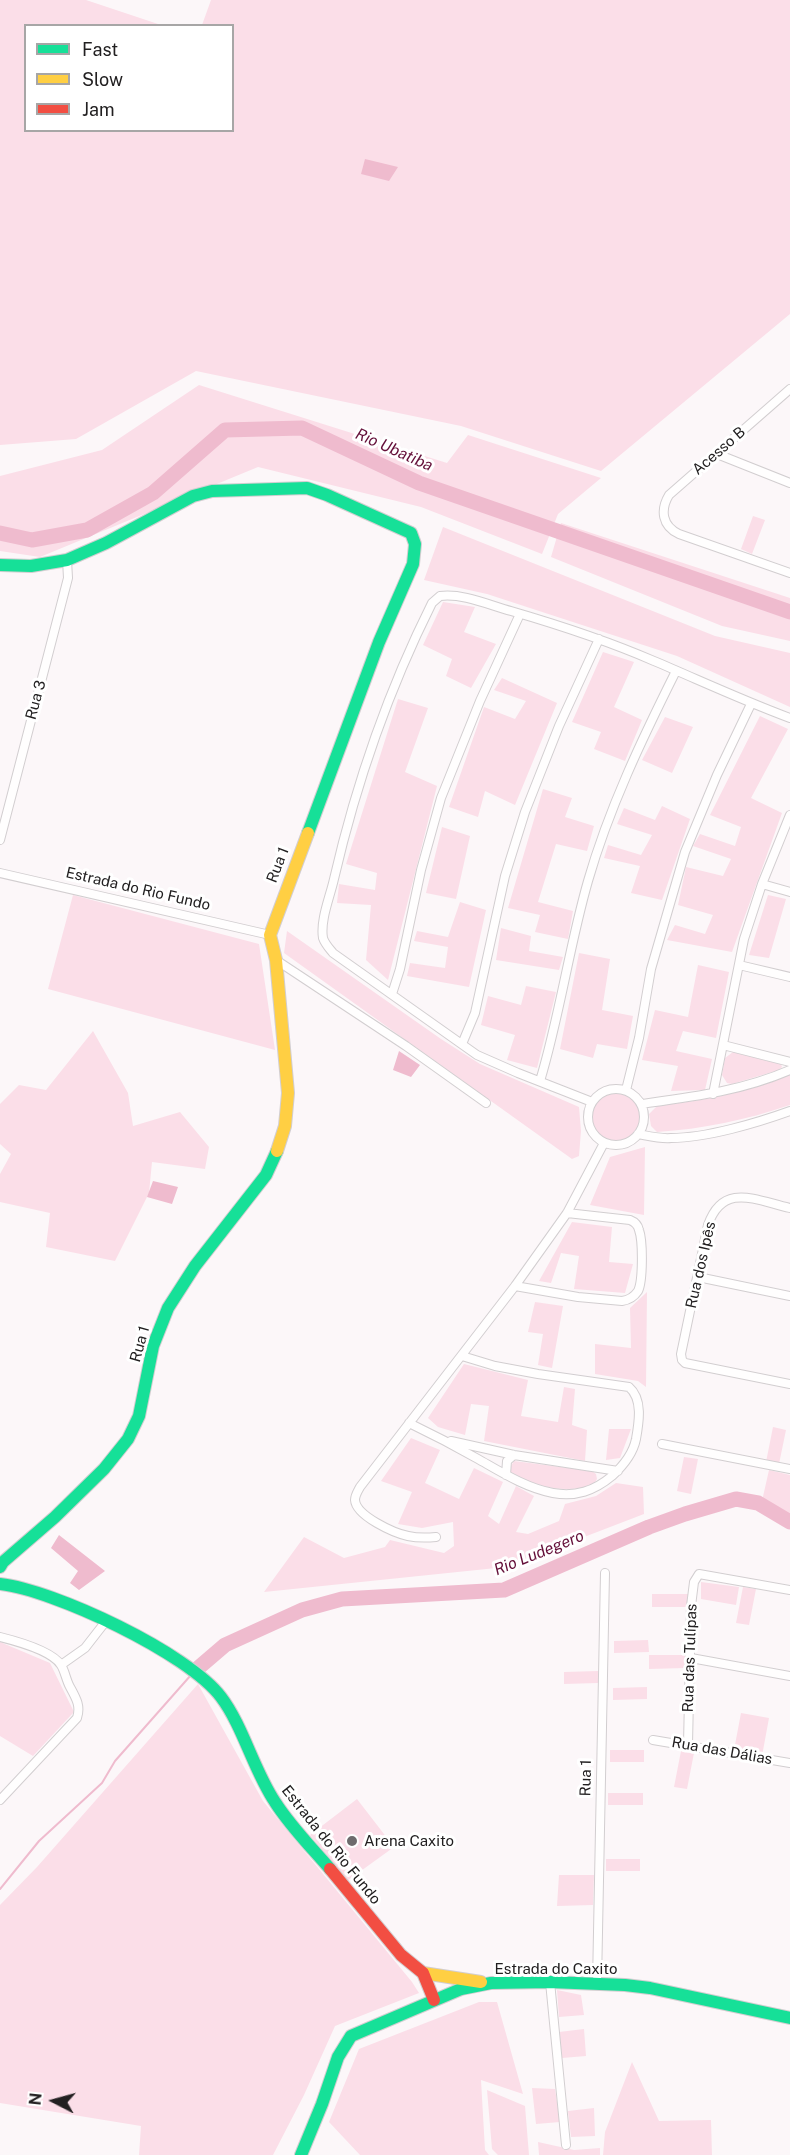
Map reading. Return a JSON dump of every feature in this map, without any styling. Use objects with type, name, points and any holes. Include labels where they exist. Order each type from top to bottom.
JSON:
[{"type":"street","name":"Acesso B","points":[[790,389],[669,495],[664,507],[664,521],[679,534],[790,573]]},
{"type":"street","points":[[717,454],[790,483]]},
{"type":"street","name":"Rua 1","points":[[0,565],[31,566],[67,560],[117,538],[193,496],[212,491],[238,489],[307,488],[386,520],[411,533],[416,551],[413,564],[380,642],[270,934],[276,960],[288,1093],[285,1126],[275,1156],[266,1174],[195,1266],[168,1308],[153,1346],[139,1416],[128,1439],[104,1469],[0,1567]]},
{"type":"street","name":"Rua 3","points":[[0,840],[68,578],[67,560]]},
{"type":"street","points":[[592,1102],[477,1055],[333,953],[327,946],[323,935],[345,831],[364,766],[403,665],[436,598],[453,595],[599,639],[751,704],[790,718]]},
{"type":"street","points":[[392,994],[400,969],[421,870],[441,798],[480,701],[520,614]]},
{"type":"street","points":[[462,1044],[475,1013],[505,876],[525,812],[559,726],[599,639]]},
{"type":"street","points":[[540,1081],[556,1025],[578,920],[599,847],[640,745],[676,671]]},
{"type":"street","points":[[626,1090],[639,1038],[651,969],[685,852],[717,775],[751,704]]},
{"type":"street","points":[[713,1094],[744,939],[762,884],[790,816]]},
{"type":"street","name":"Estrada do Rio Fundo","points":[[0,873],[270,934]]},
{"type":"street","points":[[762,884],[790,892]]},
{"type":"street","points":[[276,960],[406,1046],[486,1103]]},
{"type":"street","points":[[739,965],[790,977]]},
{"type":"street","points":[[723,1045],[790,1062]]},
{"type":"street","points":[[641,1104],[713,1094],[756,1084],[790,1070]]},
{"type":"street","points":[[616,1088],[626,1090],[641,1104],[644,1119],[638,1134],[631,1141],[622,1144],[604,1143],[591,1130],[588,1111],[598,1094],[616,1088]]},
{"type":"street","points":[[638,1134],[670,1138],[716,1132],[763,1121],[790,1111]]},
{"type":"street","points":[[436,1537],[413,1537],[386,1528],[361,1512],[355,1501],[360,1487],[515,1286],[567,1213],[604,1143]]},
{"type":"street","name":"Rua dos Ipês","points":[[790,1208],[733,1197],[715,1209],[708,1225],[681,1354],[682,1360],[686,1363],[790,1384]]},
{"type":"street","points":[[515,1286],[578,1297],[622,1301],[628,1300],[637,1293],[641,1278],[640,1234],[636,1224],[630,1220],[567,1213]]},
{"type":"street","points":[[698,1278],[790,1296]]},
{"type":"street","points":[[409,1423],[506,1475],[553,1493],[575,1494],[598,1488],[618,1471],[632,1453],[637,1432],[639,1404],[634,1391],[629,1387],[538,1374],[495,1366],[462,1356]]},
{"type":"street","points":[[441,1439],[514,1455],[618,1471]]},
{"type":"street","points":[[662,1444],[790,1469]]},
{"type":"street","points":[[506,1475],[507,1461],[514,1455]]},
{"type":"street","points":[[597,1468],[602,1476],[598,1488]]},
{"type":"street","name":"Rua 1","points":[[597,1983],[606,1573]]},
{"type":"street","name":"Rua das Tulípas","points":[[688,1744],[693,1589],[699,1574],[790,1590]]},
{"type":"street","name":"Estrada do Rio Fundo","points":[[0,1584],[17,1586],[44,1594],[106,1621],[163,1650],[216,1691],[226,1706],[275,1803],[401,1955],[423,1973],[434,2000]]},
{"type":"street","points":[[61,1665],[85,1648],[106,1621]]},
{"type":"street","points":[[0,1637],[46,1653],[61,1665],[79,1705],[77,1718],[1,1798]]},
{"type":"street","points":[[691,1658],[790,1676]]},
{"type":"street","name":"Rua das Dálias","points":[[653,1740],[688,1744],[790,1763]]},
{"type":"street","points":[[423,1973],[491,1983]]},
{"type":"street","points":[[550,1982],[566,2145]]},
{"type":"street","name":"Estrada do Caxito","points":[[301,2155],[323,2103],[344,2043],[359,2031],[461,1989],[491,1983],[597,1983],[650,1988],[790,2018]]},
{"type":"shaded area","points":[[0,0],[86,0],[158,24],[24,24],[24,132],[234,132],[234,24],[202,24],[211,0],[790,0],[790,314],[601,471],[461,426],[196,371],[76,439],[0,445]]},
{"type":"shaded area","points":[[365,159],[398,167],[389,181],[361,174]]},
{"type":"shaded area","points":[[199,385],[447,463],[468,435],[601,478],[558,514],[542,554],[421,507],[258,467],[40,557],[0,551],[0,476],[102,450]]},
{"type":"shaded area","points":[[753,516],[765,520],[752,554],[741,549]]},
{"type":"shaded area","points":[[561,523],[790,598],[790,641],[722,626],[551,557]]},
{"type":"shaded area","points":[[443,527],[715,636],[790,653],[790,707],[677,656],[487,594],[424,580]]},
{"type":"shaded area","points":[[443,602],[475,607],[464,632],[496,644],[471,688],[446,676],[452,659],[423,645]]},
{"type":"shaded area","points":[[603,652],[634,662],[614,707],[642,720],[625,761],[594,749],[601,732],[572,722]]},
{"type":"shaded area","points":[[502,678],[557,703],[515,805],[485,791],[478,817],[449,807],[484,707],[515,719],[526,701],[494,690]]},
{"type":"shaded area","points":[[398,699],[428,708],[405,772],[437,786],[388,980],[366,960],[371,905],[337,903],[339,884],[375,890],[377,873],[346,864]]},
{"type":"shaded area","points":[[760,716],[788,729],[751,798],[782,813],[732,952],[667,940],[675,925],[705,934],[713,915],[678,905],[686,867],[723,876],[731,859],[693,846],[700,834],[735,846],[741,827],[710,815]]},
{"type":"shaded area","points":[[665,717],[693,727],[672,773],[642,760]]},
{"type":"shaded area","points":[[543,789],[572,798],[565,817],[594,826],[587,851],[556,844],[538,902],[573,911],[568,939],[535,932],[540,915],[508,908]]},
{"type":"shaded area","points":[[662,806],[690,819],[662,900],[631,893],[640,866],[604,858],[608,845],[641,855],[652,835],[617,824],[624,808],[655,820]]},
{"type":"shaded area","points":[[442,827],[470,836],[456,899],[426,893]]},
{"type":"shaded area","points":[[73,895],[259,944],[275,1050],[48,989]]},
{"type":"shaded area","points":[[768,895],[786,899],[769,958],[749,955]]},
{"type":"shaded area","points":[[460,902],[486,910],[469,987],[407,976],[410,963],[445,968],[448,947],[414,941],[417,931],[448,937]]},
{"type":"shaded area","points":[[501,928],[531,936],[529,951],[563,957],[559,970],[496,960]]},
{"type":"shaded area","points":[[287,931],[480,1064],[579,1107],[581,1131],[579,1156],[572,1159],[284,953]]},
{"type":"shaded area","points":[[579,953],[610,959],[602,1010],[633,1016],[627,1049],[597,1044],[593,1058],[560,1049]]},
{"type":"shaded area","points":[[698,965],[729,972],[716,1038],[683,1031],[676,1051],[712,1059],[705,1090],[671,1091],[678,1066],[642,1060],[655,1010],[688,1017]]},
{"type":"shaded area","points":[[526,986],[556,992],[537,1068],[507,1060],[515,1035],[481,1025],[488,996],[521,1005]]},
{"type":"shaded area","points":[[93,1031],[128,1093],[133,1126],[180,1112],[209,1147],[205,1169],[152,1162],[149,1193],[115,1261],[46,1247],[50,1213],[0,1202],[0,1174],[11,1154],[0,1144],[0,1104],[19,1085],[46,1090]]},
{"type":"shaded area","points":[[399,1051],[420,1065],[411,1077],[393,1070]]},
{"type":"shaded area","points":[[733,1052],[781,1064],[782,1067],[779,1070],[732,1084],[727,1083],[722,1075],[725,1058]]},
{"type":"shaded area","points":[[790,1075],[790,1105],[741,1119],[691,1129],[657,1132],[651,1126],[649,1114],[658,1105],[725,1095]]},
{"type":"shaded area","points":[[611,1092],[621,1092],[634,1099],[641,1112],[641,1122],[634,1135],[621,1142],[611,1142],[602,1138],[595,1131],[591,1122],[591,1112],[595,1103],[602,1096]]},
{"type":"shaded area","points":[[645,1147],[644,1215],[590,1205],[610,1157]]},
{"type":"shaded area","points":[[153,1181],[178,1187],[172,1204],[147,1197]]},
{"type":"shaded area","points":[[572,1222],[612,1227],[609,1262],[633,1264],[625,1293],[574,1289],[579,1256],[561,1253],[551,1283],[539,1281]]},
{"type":"shaded area","points":[[647,1292],[646,1387],[638,1381],[595,1374],[595,1344],[631,1348],[630,1308]]},
{"type":"shaded area","points":[[535,1302],[563,1306],[552,1368],[538,1365],[543,1334],[528,1332]]},
{"type":"shaded area","points":[[464,1364],[528,1380],[521,1416],[558,1422],[564,1387],[575,1389],[572,1425],[587,1430],[585,1461],[484,1441],[489,1406],[471,1404],[465,1435],[438,1427],[428,1418]]},
{"type":"shaded area","points":[[773,1427],[786,1430],[779,1464],[766,1462]]},
{"type":"shaded area","points":[[609,1429],[631,1429],[620,1458],[606,1460]]},
{"type":"shaded area","points":[[411,1438],[440,1450],[425,1483],[459,1499],[474,1468],[503,1482],[488,1516],[499,1524],[516,1486],[534,1496],[516,1532],[528,1534],[559,1521],[565,1504],[596,1496],[616,1483],[643,1487],[644,1514],[506,1567],[264,1592],[304,1537],[344,1558],[385,1547],[390,1540],[444,1553],[454,1546],[453,1522],[422,1528],[398,1524],[412,1492],[381,1481]]},
{"type":"shaded area","points":[[684,1457],[698,1459],[691,1494],[677,1491]]},
{"type":"shaded area","points":[[514,1461],[592,1471],[596,1474],[597,1479],[594,1484],[584,1487],[551,1488],[530,1482],[511,1472]]},
{"type":"shaded area","points":[[769,1470],[790,1475],[790,1514],[762,1501]]},
{"type":"shaded area","points":[[59,1535],[105,1571],[79,1590],[70,1583],[78,1571],[51,1548]]},
{"type":"shaded area","points":[[701,1582],[739,1587],[736,1605],[701,1599]]},
{"type":"shaded area","points":[[743,1587],[756,1589],[749,1625],[736,1623]]},
{"type":"shaded area","points":[[652,1594],[688,1594],[688,1607],[652,1607]]},
{"type":"shaded area","points":[[648,1640],[649,1652],[614,1653],[614,1641]]},
{"type":"shaded area","points":[[0,1642],[50,1663],[74,1712],[33,1756],[0,1736]]},
{"type":"shaded area","points":[[649,1655],[685,1655],[685,1668],[649,1669]]},
{"type":"shaded area","points":[[598,1671],[598,1683],[564,1684],[564,1672]]},
{"type":"shaded area","points":[[198,1684],[263,1801],[419,1993],[335,2026],[304,2095],[273,2155],[139,2155],[141,2126],[0,2103],[0,1905],[37,1867]]},
{"type":"shaded area","points":[[647,1687],[647,1699],[613,1700],[613,1688]]},
{"type":"shaded area","points":[[741,1713],[769,1718],[762,1756],[734,1750]]},
{"type":"shaded area","points":[[610,1750],[644,1750],[644,1762],[610,1762]]},
{"type":"shaded area","points":[[681,1751],[694,1753],[687,1789],[674,1787]]},
{"type":"shaded area","points":[[608,1793],[643,1793],[643,1805],[608,1805]]},
{"type":"shaded area","name":"Arena Caxito","points":[[357,1799],[394,1847],[347,1881],[310,1835]]},
{"type":"shaded area","points":[[606,1859],[640,1859],[640,1871],[606,1871]]},
{"type":"shaded area","points":[[559,1875],[594,1875],[593,1905],[557,1906]]},
{"type":"shaded area","points":[[557,1990],[581,1995],[584,2015],[559,2017]]},
{"type":"shaded area","points":[[479,2002],[497,2002],[523,2094],[481,2080],[485,2150],[489,2155],[360,2155],[329,2122],[359,2049]]},
{"type":"shaded area","points":[[584,2029],[586,2056],[562,2058],[559,2032]]},
{"type":"shaded area","points":[[632,2062],[659,2121],[711,2120],[712,2155],[603,2155],[605,2132]]},
{"type":"shaded area","points":[[532,2088],[555,2089],[560,2122],[536,2124]]},
{"type":"shaded area","points":[[487,2090],[525,2106],[529,2155],[498,2155],[492,2149]]},
{"type":"shaded area","points":[[594,2108],[595,2136],[571,2137],[568,2111]]},
{"type":"shaded area","points":[[538,2142],[574,2150],[600,2148],[600,2155],[539,2155]]},
{"type":"waterway","name":"Rio Ubatiba","points":[[0,533],[32,540],[87,530],[153,493],[225,430],[302,428],[419,483],[790,612]]},
{"type":"waterway","name":"Rio Ludegero","points":[[197,1669],[225,1645],[302,1610],[342,1599],[504,1590],[649,1527],[736,1499],[758,1503],[790,1522]]},
{"type":"waterway","points":[[0,1889],[39,1841],[102,1783],[115,1761],[191,1675]]},
{"type":"traffic: fast","points":[[0,565],[31,566],[67,560],[106,543],[193,496],[212,491],[307,488],[411,533],[415,544],[413,564],[379,642],[308,833]]},
{"type":"traffic: fast","points":[[0,1567],[104,1469],[128,1439],[139,1416],[153,1346],[168,1308],[195,1266],[266,1175],[277,1151]]},
{"type":"traffic: fast","points":[[0,1584],[53,1598],[118,1626],[151,1643],[204,1680],[229,1709],[275,1802],[294,1828],[330,1869]]},
{"type":"traffic: fast","points":[[301,2155],[338,2057],[351,2036],[461,1989],[491,1983],[550,1982],[625,1985],[650,1988],[790,2018]]},
{"type":"traffic: slow","points":[[277,1151],[285,1126],[288,1093],[276,960],[270,935],[308,833]]},
{"type":"traffic: slow","points":[[423,1973],[481,1982]]},
{"type":"traffic: jam","points":[[330,1869],[401,1955],[423,1973],[434,2000]]},
{"type":"place","name":"Arena Caxito","points":[[352,1841]]}]
